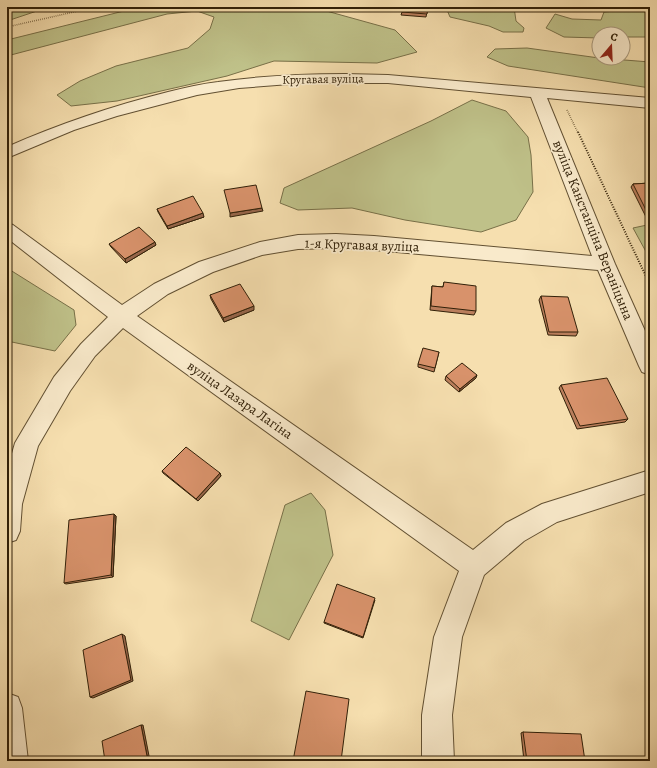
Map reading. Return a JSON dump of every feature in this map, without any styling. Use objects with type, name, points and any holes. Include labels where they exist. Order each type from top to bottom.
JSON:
[{"type":"street","name":"Кругавая вуліца","points":[[7,153],[34,140],[94,118],[157,100],[216,86],[290,78],[347,77],[388,79],[650,103]]},
{"type":"street","name":"вуліца Канстанціна Вераніцына","points":[[537,93],[604,264],[650,366]]},
{"type":"street","name":"вуліца Лазара Лагіна","points":[[7,230],[122,316],[474,566]]},
{"type":"street","name":"1-я Кругавая вуліца","points":[[7,531],[10,504],[27,443],[62,384],[88,350],[122,316],[161,289],[206,267],[260,249],[298,242],[336,241],[374,243],[604,264]]},
{"type":"street","points":[[438,761],[437,715],[448,637],[474,566],[515,532],[551,512],[650,481]]},
{"type":"street","points":[[7,708],[12,761]]},
{"type":"path","points":[[7,27],[36,19],[96,7]]},
{"type":"path","points":[[566,109],[650,284]]},
{"type":"green space","points":[[7,7],[49,7],[7,21]]},
{"type":"green space","points":[[140,7],[312,7],[395,30],[417,52],[377,63],[274,61],[227,76],[117,101],[71,106],[57,95],[80,81],[116,66],[188,48],[210,29],[214,17],[197,11],[167,14],[7,56],[7,40]]},
{"type":"green space","points":[[449,7],[514,7],[516,21],[524,28],[523,32],[503,32],[489,26],[450,17],[447,10]]},
{"type":"green space","points":[[627,10],[650,12],[650,37],[631,37],[631,26],[591,26],[591,38],[564,37],[546,28],[555,14],[572,19],[601,20],[604,12]]},
{"type":"green space","points":[[527,48],[591,57],[591,66],[631,66],[631,61],[650,62],[650,88],[508,66],[487,57],[495,49]]},
{"type":"green space","points":[[472,100],[506,111],[528,137],[531,155],[533,192],[516,220],[481,232],[405,220],[352,208],[298,210],[280,203],[284,188],[431,121]]},
{"type":"green space","points":[[647,225],[650,227],[650,259],[633,228]]},
{"type":"green space","points":[[7,268],[74,310],[76,325],[55,351],[7,341]]},
{"type":"green space","points":[[311,493],[325,510],[333,555],[289,640],[251,621],[285,505]]},
{"type":"building","points":[[403,7],[428,7],[427,14],[402,12]]},
{"type":"building","points":[[650,183],[650,214],[648,214],[633,184]]},
{"type":"building","points":[[256,185],[262,208],[230,213],[224,190]]},
{"type":"building","points":[[193,196],[203,213],[167,226],[157,209]]},
{"type":"building","points":[[139,227],[155,242],[125,259],[109,244]]},
{"type":"building","points":[[444,282],[476,286],[476,311],[431,306],[432,286],[443,287]]},
{"type":"building","points":[[240,284],[254,306],[223,318],[210,295]]},
{"type":"building","points":[[541,296],[568,297],[578,332],[549,332]]},
{"type":"building","points":[[423,348],[439,352],[435,368],[418,364]]},
{"type":"building","points":[[462,363],[477,375],[460,389],[446,376]]},
{"type":"building","points":[[607,378],[628,419],[580,426],[561,385]]},
{"type":"building","points":[[186,447],[220,473],[196,499],[162,471]]},
{"type":"building","points":[[114,514],[111,575],[64,583],[69,520]]},
{"type":"building","points":[[337,584],[375,598],[363,637],[324,622]]},
{"type":"building","points":[[122,634],[131,680],[90,697],[83,650]]},
{"type":"building","points":[[306,691],[349,699],[341,761],[293,761]]},
{"type":"building","points":[[141,725],[148,761],[105,761],[102,741]]},
{"type":"building","points":[[523,732],[581,734],[585,761],[527,761]]}]
